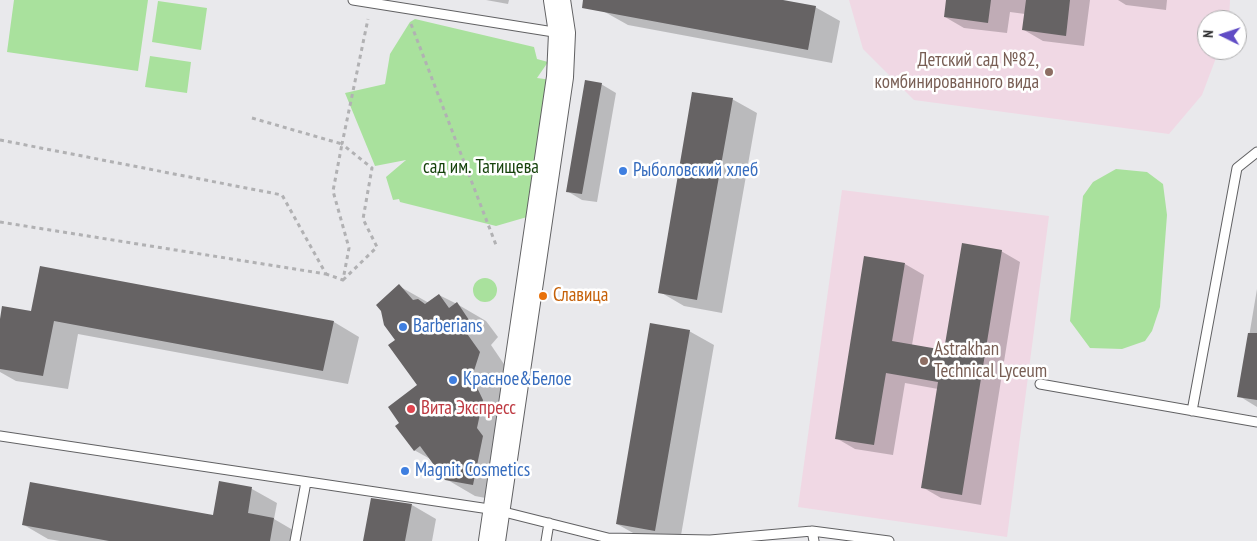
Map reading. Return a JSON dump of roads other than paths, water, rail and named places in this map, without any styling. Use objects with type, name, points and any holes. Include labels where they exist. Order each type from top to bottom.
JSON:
[{"type":"street","points":[[492,541],[560,77],[562,33],[557,0]]},
{"type":"lane","points":[[353,0],[562,33]]},
{"type":"lane","points":[[1192,412],[1236,168],[1257,152]]},
{"type":"lane","points":[[1040,384],[1257,422]]},
{"type":"lane","points":[[0,436],[496,510],[608,538],[710,540],[812,531],[889,541]]},
{"type":"lane","points":[[295,541],[306,482]]},
{"type":"lane","points":[[546,541],[549,523]]},
{"type":"lane","points":[[812,531],[814,541]]},
{"type":"place","name":"Детский сад №82, комбинированного вида","points":[[1049,72]]},
{"type":"place","name":"Рыболовский хлеб","points":[[623,171]]},
{"type":"place","name":"Славица","points":[[543,296]]},
{"type":"place","name":"Barberians","points":[[403,327]]},
{"type":"place","name":"Astrakhan Technical Lyceum","points":[[924,361]]},
{"type":"place","name":"Красное&Белое","points":[[453,380]]},
{"type":"place","name":"Вита Экспресс","points":[[411,409]]},
{"type":"place","name":"Magnit Cosmetics","points":[[405,471]]},
{"type":"park label","name":"сад им. Татищева","points":[[481,168]]}]
